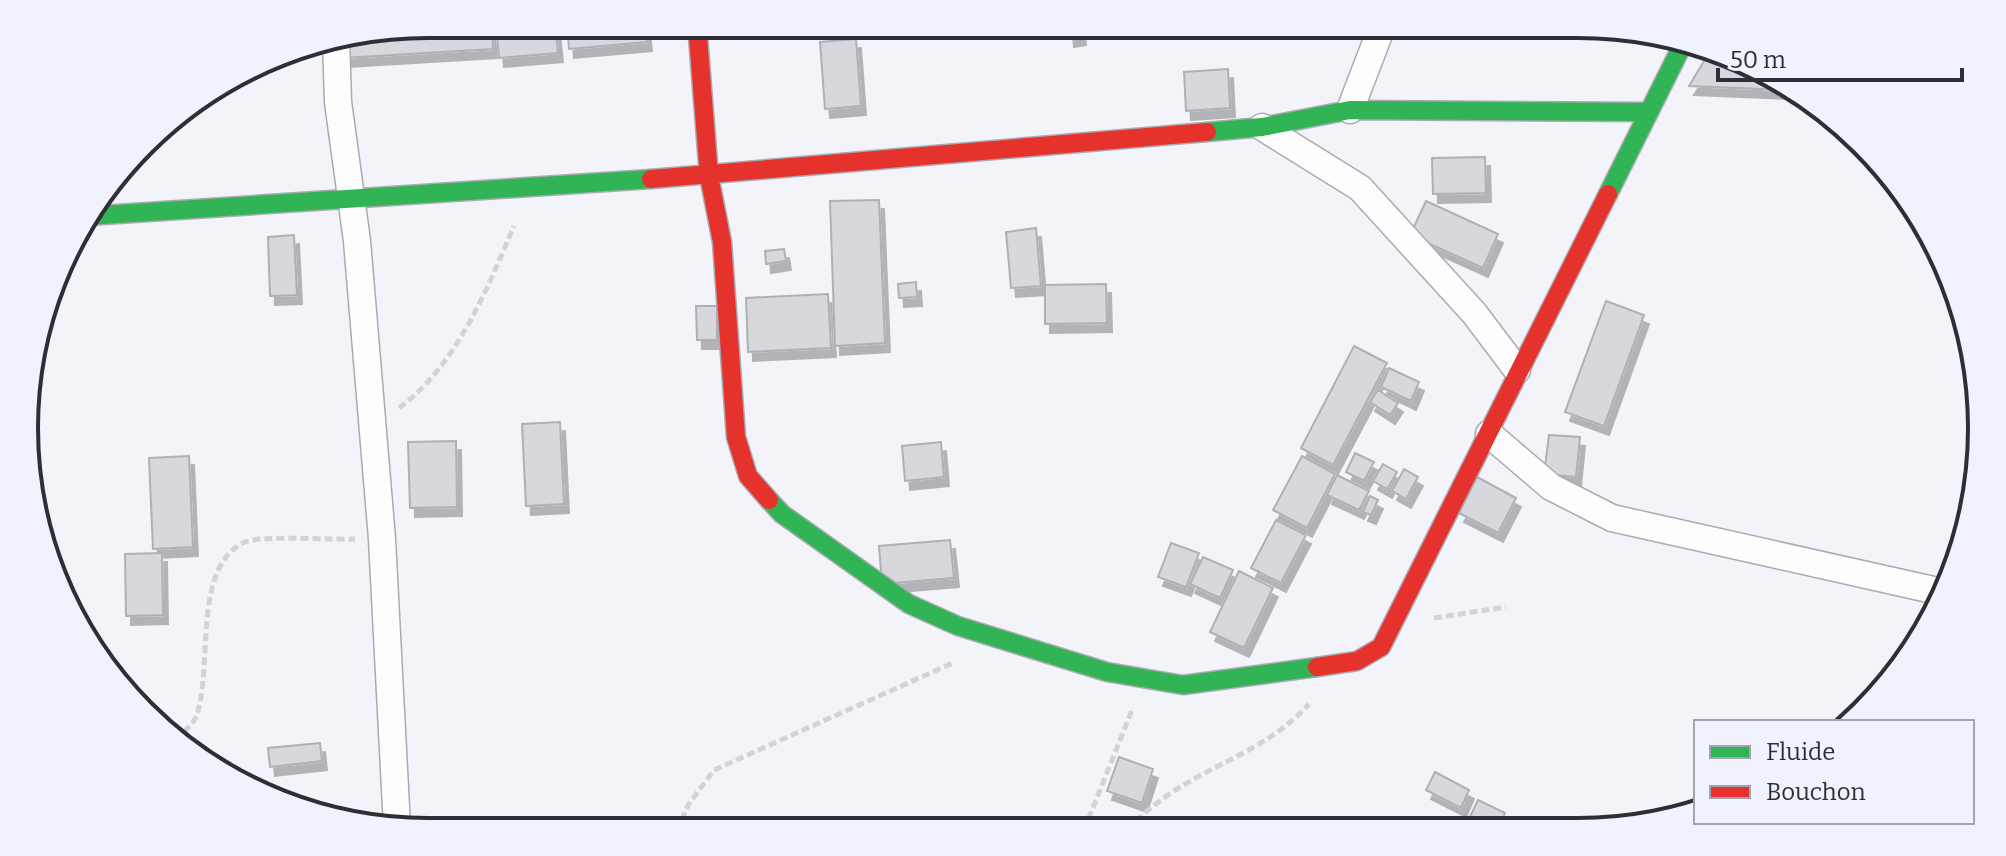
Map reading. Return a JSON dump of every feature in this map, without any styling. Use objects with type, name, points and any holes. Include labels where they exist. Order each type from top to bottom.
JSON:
[{"type":"street","points":[[698,38],[709,176],[722,242],[736,437],[748,476],[782,514],[909,604],[999,640],[1107,672],[1183,685],[1357,661],[1381,647],[1679,51]]},
{"type":"street","points":[[1350,110],[1378,38]]},
{"type":"street","points":[[336,49],[338,102],[357,241],[382,539],[396,817]]},
{"type":"street","points":[[101,215],[350,197],[529,190],[709,176],[1262,127],[1350,110],[1648,112]]},
{"type":"street","points":[[1262,127],[1360,188],[1474,313],[1517,370]]},
{"type":"street","points":[[1489,434],[1551,487],[1612,518],[1932,590]]},
{"type":"path","points":[[372,427],[410,400],[443,360],[483,301],[529,190]]},
{"type":"path","points":[[184,731],[195,720],[205,665],[211,583],[223,559],[246,541],[382,539]]},
{"type":"path","points":[[1393,619],[1457,616],[1506,607]]},
{"type":"path","points":[[682,818],[688,805],[714,770],[957,661]]},
{"type":"path","points":[[1089,818],[1144,679]]},
{"type":"path","points":[[1141,818],[1173,789],[1264,743],[1294,721],[1313,701]]},
{"type":"building","points":[[493,38],[493,49],[343,58],[342,47],[377,41]]},
{"type":"building","points":[[497,38],[556,38],[558,53],[499,58]]},
{"type":"building","points":[[568,38],[647,38],[647,42],[569,49]]},
{"type":"building","points":[[856,39],[861,106],[825,109],[820,42]]},
{"type":"building","points":[[1705,60],[1772,89],[1689,86]]},
{"type":"building","points":[[1228,69],[1230,108],[1186,111],[1184,72]]},
{"type":"building","points":[[1485,157],[1486,193],[1433,194],[1432,158]]},
{"type":"building","points":[[879,200],[885,343],[835,346],[830,201]]},
{"type":"building","points":[[1426,201],[1498,234],[1483,268],[1410,235]]},
{"type":"building","points":[[1036,228],[1041,286],[1011,288],[1006,232]]},
{"type":"building","points":[[294,235],[297,295],[270,296],[268,237]]},
{"type":"building","points":[[784,249],[786,261],[766,264],[765,251]]},
{"type":"building","points":[[916,282],[917,297],[899,298],[898,284]]},
{"type":"building","points":[[1106,284],[1107,323],[1045,324],[1045,285]]},
{"type":"building","points":[[828,294],[831,348],[748,352],[746,298]]},
{"type":"building","points":[[1606,301],[1644,315],[1604,426],[1565,412]]},
{"type":"building","points":[[696,306],[717,306],[717,340],[697,340]]},
{"type":"building","points":[[1354,346],[1387,363],[1333,465],[1301,448]]},
{"type":"building","points":[[1389,368],[1419,382],[1411,401],[1381,387]]},
{"type":"building","points":[[1378,390],[1398,403],[1390,415],[1370,402]]},
{"type":"building","points":[[560,422],[564,504],[526,506],[522,424]]},
{"type":"building","points":[[1549,435],[1580,437],[1576,477],[1544,474]]},
{"type":"building","points":[[456,441],[457,507],[410,508],[408,442]]},
{"type":"building","points":[[941,442],[944,477],[905,481],[902,446]]},
{"type":"building","points":[[1355,453],[1374,462],[1364,481],[1346,472]]},
{"type":"building","points":[[189,456],[193,547],[153,549],[149,458]]},
{"type":"building","points":[[1302,456],[1335,474],[1307,528],[1273,510]]},
{"type":"building","points":[[1383,464],[1397,472],[1387,489],[1373,481]]},
{"type":"building","points":[[1404,469],[1418,477],[1406,499],[1392,491]]},
{"type":"building","points":[[1337,475],[1369,491],[1359,510],[1327,495]]},
{"type":"building","points":[[1477,477],[1516,498],[1498,533],[1459,513]]},
{"type":"building","points":[[1370,496],[1378,500],[1371,515],[1363,512]]},
{"type":"building","points":[[1276,520],[1306,535],[1281,583],[1251,568]]},
{"type":"building","points":[[950,540],[954,578],[882,584],[879,546]]},
{"type":"building","points":[[1171,543],[1199,553],[1186,587],[1158,577]]},
{"type":"building","points":[[162,553],[163,615],[126,616],[125,554]]},
{"type":"building","points":[[1203,557],[1233,570],[1220,598],[1190,584]]},
{"type":"building","points":[[1239,571],[1273,588],[1244,648],[1210,632]]},
{"type":"building","points":[[320,743],[322,761],[270,767],[268,748]]},
{"type":"building","points":[[1119,757],[1153,769],[1142,803],[1107,791]]},
{"type":"building","points":[[1435,772],[1469,790],[1461,808],[1426,790]]},
{"type":"building","points":[[1478,800],[1505,813],[1503,818],[1469,818]]},
{"type":"traffic: fast","points":[[1608,194],[1679,51]]},
{"type":"traffic: fast","points":[[1207,132],[1262,127],[1350,110],[1648,112]]},
{"type":"traffic: fast","points":[[101,215],[651,179]]},
{"type":"traffic: fast","points":[[769,500],[782,514],[909,604],[958,626],[1107,672],[1183,685],[1317,667]]},
{"type":"traffic: jam","points":[[698,38],[709,176],[722,242],[736,437],[748,476],[769,500]]},
{"type":"traffic: jam","points":[[651,179],[1207,132]]},
{"type":"traffic: jam","points":[[1317,667],[1357,661],[1381,647],[1608,194]]}]
